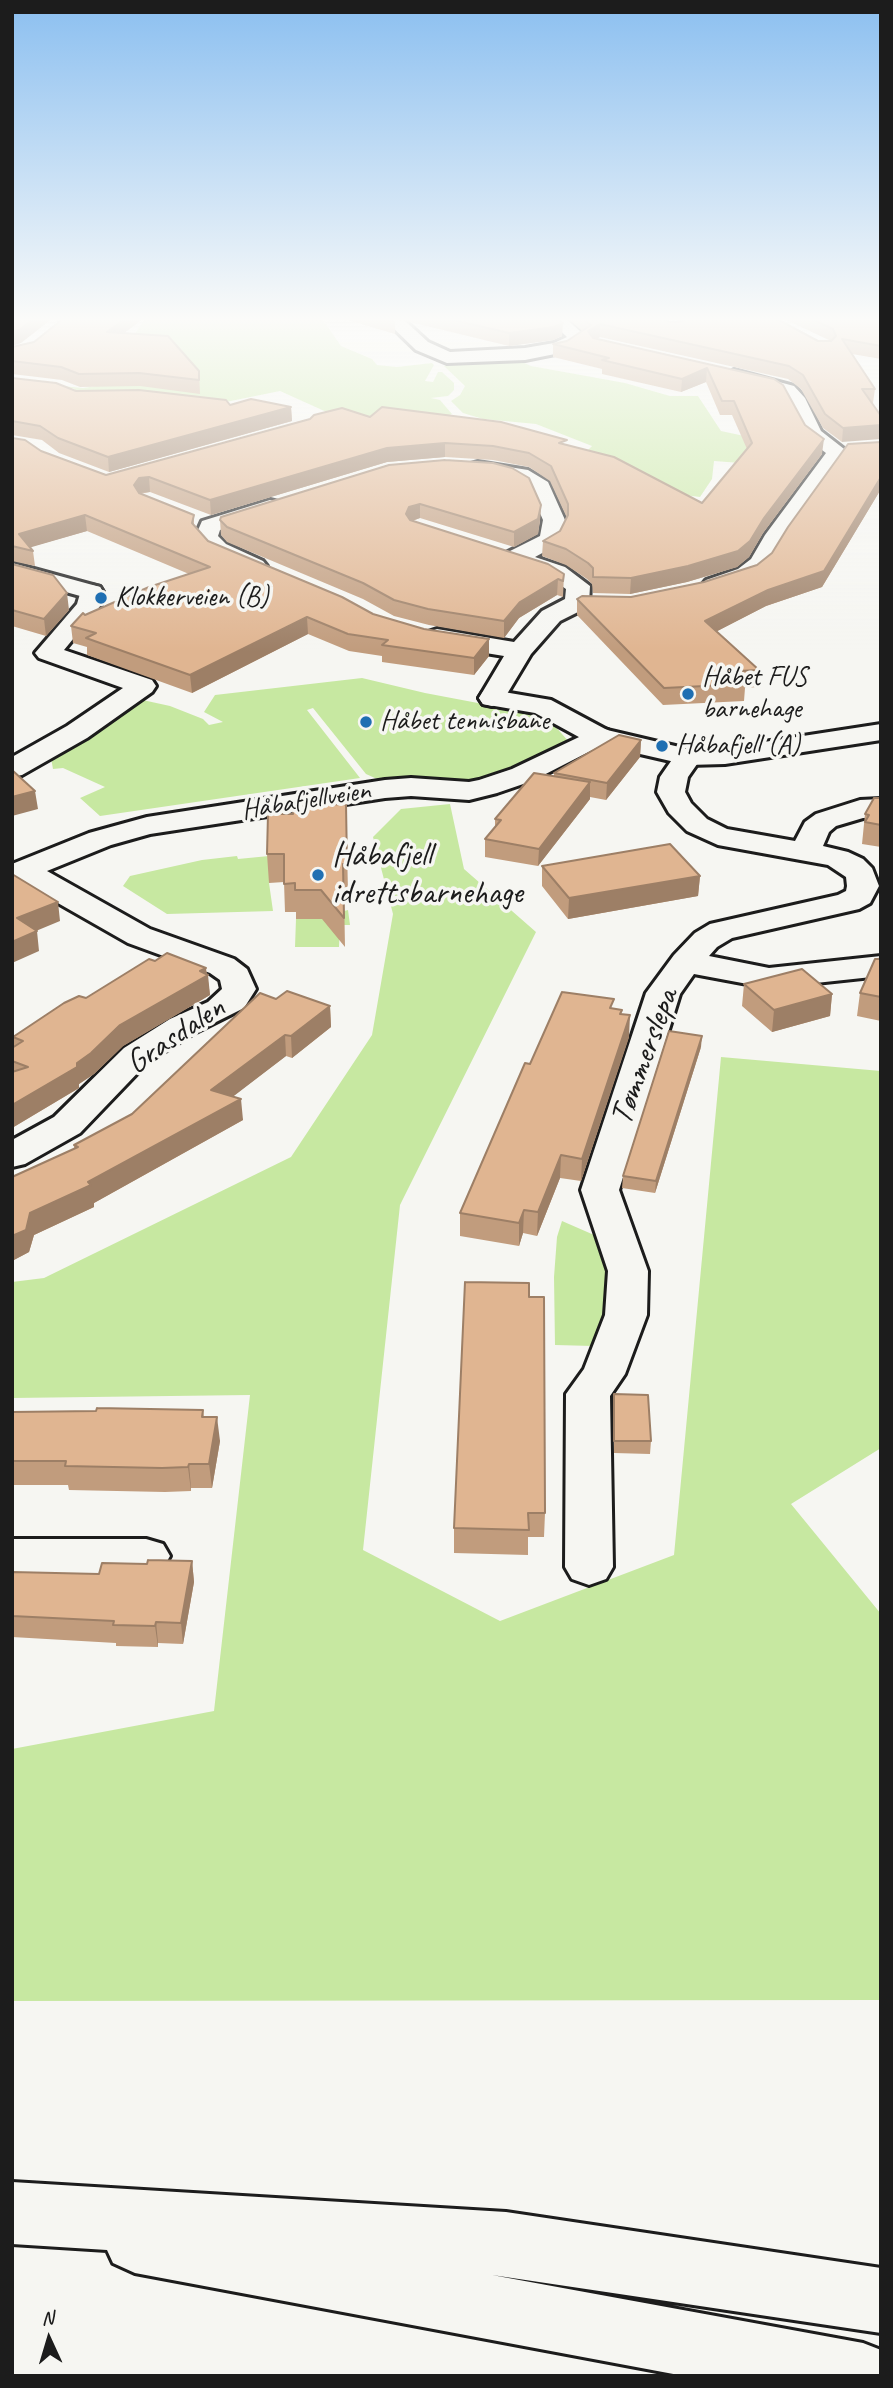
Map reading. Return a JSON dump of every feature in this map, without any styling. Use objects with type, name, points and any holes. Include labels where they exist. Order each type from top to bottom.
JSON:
[{"type":"main road","points":[[693,591],[746,574],[760,563],[773,540],[847,450],[813,435],[810,429]]},
{"type":"main road","points":[[457,466],[520,475],[540,486],[554,520],[554,531],[549,540],[515,559]]},
{"type":"main road","points":[[186,516],[210,526],[286,502]]},
{"type":"main road","points":[[210,526],[206,537],[218,550],[270,573]]},
{"type":"main road","points":[[491,551],[557,572],[578,586],[577,603]]},
{"type":"main road","points":[[12,570],[91,592],[89,605],[48,653],[142,685],[77,732],[12,769]]},
{"type":"main road","points":[[604,605],[577,603],[551,616],[520,650],[492,698],[542,706],[598,736],[688,757],[725,756],[881,732]]},
{"type":"main road","points":[[415,632],[520,650]]},
{"type":"main road","name":"Håbafjellveien","points":[[18,873],[100,839],[147,826],[385,789],[411,787],[468,790],[488,787],[522,775],[598,736]]},
{"type":"main road","name":"Tømmerslepa","points":[[589,1567],[588,1394],[604,1374],[626,1315],[628,1271],[618,1235],[604,1207],[600,1190],[663,993],[706,940],[721,931],[848,902],[859,896],[863,886],[861,875],[852,866],[837,858],[718,836],[697,825],[679,807],[671,792],[674,777],[688,757]]},
{"type":"main road","points":[[806,852],[816,828],[826,820],[860,809],[881,808]]},
{"type":"main road","name":"Grasdalen","points":[[12,1156],[67,1125],[136,1055],[182,1026],[220,1009],[232,1001],[239,989],[235,976],[222,966],[139,936],[18,873]]},
{"type":"main road","points":[[686,962],[769,978],[881,966]]},
{"type":"main road","points":[[12,1556],[146,1556]]},
{"type":"main road","points":[[12,2213],[506,2244],[881,2301]]},
{"type":"main road","points":[[12,2219],[863,2376]]},
{"type":"green space","points":[[550,429],[720,429],[749,437],[756,454],[740,463],[714,461],[712,479],[700,497],[653,491],[584,454],[592,446]]},
{"type":"green space","points":[[362,678],[536,714],[554,725],[570,743],[500,777],[469,783],[386,783],[366,774],[313,708],[307,710],[360,778],[100,816],[80,798],[105,787],[63,768],[53,769],[51,758],[138,699],[170,706],[203,719],[209,725],[223,722],[204,712],[215,695]]},
{"type":"green space","points":[[450,804],[464,869],[536,932],[400,1205],[363,1550],[500,1621],[674,1555],[721,1057],[881,1071],[881,1448],[791,1504],[881,1614],[881,2000],[12,2001],[12,1749],[214,1711],[250,1395],[12,1398],[12,1282],[44,1278],[291,1157],[372,1035],[393,914],[373,837],[401,809]]},
{"type":"green space","points":[[237,856],[238,859],[269,856],[273,911],[167,914],[123,886],[130,876],[202,860]]},
{"type":"green space","points":[[348,910],[350,925],[340,925],[339,947],[295,947],[296,919],[344,919],[344,911]]},
{"type":"green space","points":[[562,1221],[601,1238],[610,1292],[602,1331],[593,1346],[555,1345],[554,1277],[557,1237]]},
{"type":"building","points":[[45,429],[209,429],[108,457],[58,438]]},
{"type":"building","points":[[272,429],[528,429],[567,440],[559,443],[614,457],[702,503],[752,443],[746,429],[811,429],[824,439],[764,518],[750,541],[738,551],[688,566],[631,578],[593,577],[593,568],[588,563],[566,549],[543,541],[560,531],[568,515],[568,504],[551,466],[529,453],[493,446],[445,443],[387,448],[210,500],[149,477],[139,478],[134,485],[139,493],[194,515],[192,523],[208,541],[342,597],[373,614],[424,629],[489,639],[474,658],[382,645],[388,640],[348,634],[307,617],[190,675],[86,638],[96,633],[71,626],[83,613],[85,615],[149,587],[210,567],[85,515],[19,534],[33,551],[12,546],[12,438],[25,440],[41,451],[106,475]]},
{"type":"building","points":[[881,442],[881,477],[824,571],[768,590],[705,621],[759,670],[739,671],[746,684],[664,688],[577,599],[582,596],[631,597],[704,582],[757,565],[772,553],[848,444]]},
{"type":"building","points":[[445,460],[493,463],[512,468],[529,478],[541,505],[538,519],[514,532],[420,504],[409,507],[406,514],[410,520],[548,564],[564,574],[563,581],[558,579],[520,602],[504,621],[428,609],[394,600],[363,583],[227,527],[220,520],[221,517],[389,465]]},
{"type":"building","points":[[12,564],[53,575],[67,593],[44,619],[12,610]]},
{"type":"building","points":[[619,735],[641,740],[607,783],[554,773]]},
{"type":"building","points":[[12,770],[35,791],[12,797]]},
{"type":"building","points":[[534,773],[590,782],[539,849],[485,839],[501,820],[495,819]]},
{"type":"building","points":[[874,798],[881,798],[881,825],[865,822],[869,815],[865,814]]},
{"type":"building","points":[[346,804],[344,918],[321,890],[295,890],[295,883],[284,884],[284,854],[267,854],[268,814],[293,814],[293,806]]},
{"type":"building","points":[[670,844],[700,876],[569,898],[542,866]]},
{"type":"building","points":[[12,874],[58,902],[17,918],[37,931],[12,942]]},
{"type":"building","points":[[167,953],[206,968],[200,971],[208,975],[120,1025],[77,1063],[77,1067],[12,1105],[12,1072],[28,1067],[12,1061],[12,1048],[23,1041],[13,1037],[64,1003],[79,996],[86,998],[149,959],[155,961]]},
{"type":"building","points":[[881,956],[881,997],[860,993],[875,959]]},
{"type":"building","points":[[802,969],[832,994],[774,1010],[744,984]]},
{"type":"building","points":[[287,991],[330,1006],[291,1036],[285,1035],[211,1090],[241,1099],[88,1182],[91,1185],[30,1213],[26,1230],[12,1236],[12,1177],[78,1147],[74,1145],[132,1114],[260,993],[276,999]]},
{"type":"building","points":[[562,992],[614,999],[610,1008],[622,1010],[620,1014],[630,1015],[582,1159],[561,1155],[538,1212],[524,1210],[519,1223],[460,1213],[525,1063],[530,1064]]},
{"type":"building","points":[[669,1031],[702,1036],[656,1181],[623,1176]]},
{"type":"building","points":[[465,1282],[529,1283],[529,1297],[544,1297],[545,1513],[528,1513],[529,1530],[454,1528]]},
{"type":"building","points":[[614,1394],[648,1395],[651,1441],[614,1441]]},
{"type":"building","points":[[97,1408],[203,1410],[202,1417],[217,1417],[209,1464],[162,1468],[65,1466],[66,1461],[12,1461],[12,1412],[96,1411]]},
{"type":"building","points":[[148,1560],[192,1561],[181,1623],[156,1622],[155,1626],[113,1625],[114,1621],[12,1616],[12,1572],[99,1574],[102,1563],[147,1564]]},
{"type":"place","name":"Klokkerveien (B)","points":[[101,598]]},
{"type":"place","name":"Håbet FUS barnehage","points":[[688,694]]},
{"type":"place","name":"Håbet tennisbane","points":[[366,722]]},
{"type":"place","name":"Håbafjell (A)","points":[[662,746]]},
{"type":"place","name":"Håbafjell idrettsbarnehage","points":[[318,875]]}]
